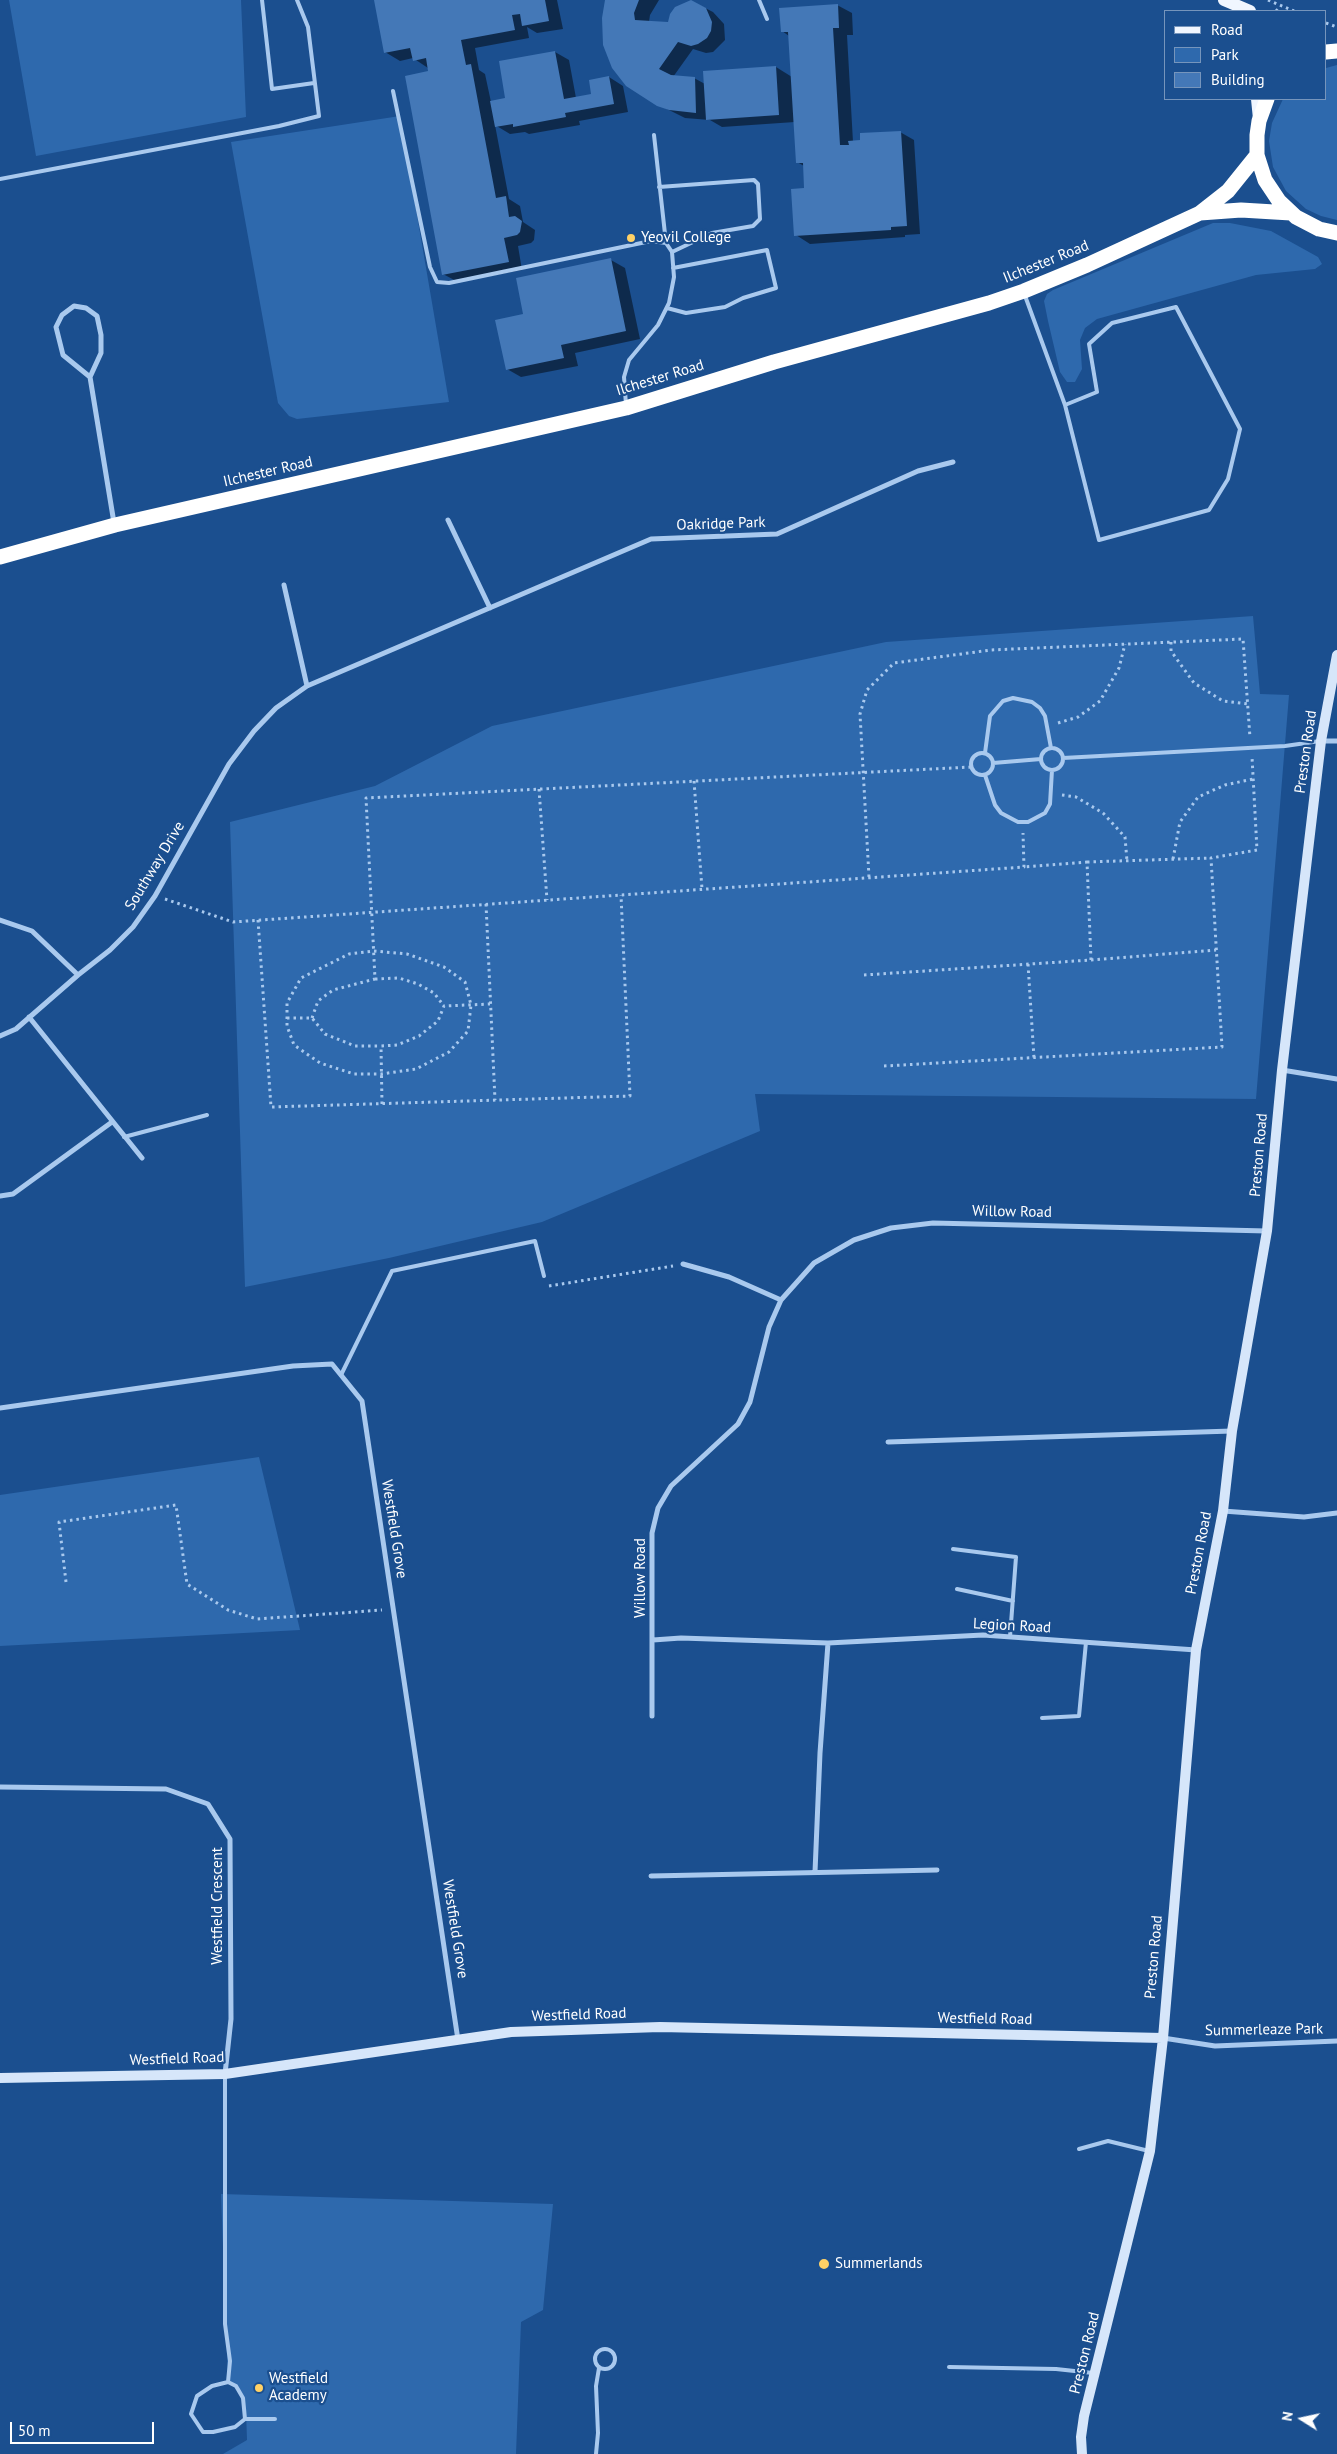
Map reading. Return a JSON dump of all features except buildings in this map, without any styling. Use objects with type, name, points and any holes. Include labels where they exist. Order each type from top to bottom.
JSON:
[{"type":"highway","points":[[1267,100],[1259,121],[1257,155],[1265,180],[1279,201],[1291,213],[1308,224],[1335,236]]},
{"type":"highway","name":"Ilchester Road","points":[[0,557],[114,525],[626,408],[774,362],[1024,291],[1200,213],[1228,191],[1257,155]]},
{"type":"highway","name":"Ilchester Road","points":[[1200,213],[1241,210],[1291,213]]},
{"type":"main road","points":[[1223,0],[1248,10]]},
{"type":"main road","points":[[1257,100],[1259,121]]},
{"type":"street","points":[[90,377],[63,354],[56,327],[62,315],[74,306],[86,308],[97,316],[101,336],[101,353],[90,377],[114,525]]},
{"type":"street","name":"Oakridge Park","points":[[490,608],[652,539],[777,534],[918,471],[953,462]]},
{"type":"street","points":[[448,520],[490,608]]},
{"type":"street","points":[[284,585],[307,686]]},
{"type":"street","name":"Southway Drive","points":[[0,1036],[16,1029],[110,950],[133,927],[155,896],[229,764],[254,731],[276,708],[307,686],[490,608]]},
{"type":"street","name":"Preston Road","points":[[1082,2454],[1081,2437],[1084,2416],[1150,2151],[1163,2038],[1196,1650],[1223,1511],[1232,1431],[1267,1231],[1282,1070],[1321,741],[1337,655]]},
{"type":"street","points":[[1321,741],[1337,741]]},
{"type":"street","points":[[0,920],[32,931],[78,975]]},
{"type":"street","points":[[29,1017],[142,1158]]},
{"type":"street","points":[[1282,1070],[1337,1079]]},
{"type":"street","points":[[0,1196],[13,1194],[112,1122]]},
{"type":"street","name":"Willow Road","points":[[652,1716],[652,1533],[658,1508],[671,1486],[738,1424],[750,1402],[768,1327],[781,1300],[814,1263],[854,1240],[891,1228],[933,1223],[1267,1231]]},
{"type":"street","points":[[684,1264],[729,1277],[781,1300]]},
{"type":"street","name":"Westfield Grove","points":[[0,1408],[294,1366],[332,1364],[362,1401],[458,2040]]},
{"type":"street","points":[[888,1442],[1232,1431]]},
{"type":"street","points":[[1223,1511],[1304,1517],[1337,1513]]},
{"type":"street","name":"Legion Road","points":[[653,1640],[681,1638],[828,1643],[983,1635],[1196,1650]]},
{"type":"street","points":[[815,1872],[820,1753],[828,1643]]},
{"type":"street","name":"Westfield Crescent","points":[[0,1787],[166,1789],[208,1804],[230,1839],[231,2019],[225,2074]]},
{"type":"street","points":[[651,1876],[937,1870]]},
{"type":"street","name":"Westfield Road","points":[[0,2078],[225,2074],[511,2032],[660,2028],[1163,2038]]},
{"type":"street","name":"Summerleaze Park","points":[[1163,2038],[1215,2046],[1337,2041]]},
{"type":"lane","points":[[262,0],[272,88],[314,83]]},
{"type":"lane","points":[[0,179],[279,126],[319,116],[308,27],[297,0]]},
{"type":"lane","points":[[759,0],[767,19]]},
{"type":"lane","points":[[393,91],[430,267],[437,282],[449,283],[651,240],[666,243]]},
{"type":"lane","points":[[626,408],[624,377],[629,360],[658,326],[667,308],[672,288],[672,252],[666,243],[658,187],[654,134]]},
{"type":"lane","points":[[658,187],[754,180],[758,184],[760,220],[753,226],[712,233],[672,252]]},
{"type":"lane","points":[[667,308],[686,313],[725,307],[743,298],[776,288],[767,250],[673,268]]},
{"type":"lane","points":[[1024,291],[1065,405],[1099,540],[1209,510],[1228,479],[1240,429],[1176,307],[1112,323],[1095,338],[1089,344],[1097,392],[1065,405]]},
{"type":"lane","points":[[985,753],[990,716],[1003,702],[1013,698],[1032,702],[1040,708],[1047,726],[1050,748]]},
{"type":"lane","points":[[1063,758],[1251,748],[1321,741]]},
{"type":"lane","points":[[1050,748],[1058,750],[1063,758],[1060,766],[1052,770],[1044,768],[1041,760],[1044,751],[1050,748]]},
{"type":"lane","points":[[985,753],[991,757],[993,763],[991,771],[985,775],[978,774],[971,766],[974,756],[985,753]]},
{"type":"lane","points":[[993,763],[1041,760]]},
{"type":"lane","points":[[985,775],[995,805],[1001,813],[1008,819],[1022,822],[1037,819],[1045,813],[1052,795],[1052,770]]},
{"type":"lane","points":[[124,1137],[207,1116]]},
{"type":"lane","points":[[341,1374],[392,1271],[535,1240],[544,1276]]},
{"type":"lane","points":[[953,1549],[1016,1557],[1010,1637]]},
{"type":"lane","points":[[957,1589],[1013,1601]]},
{"type":"lane","points":[[1042,1718],[1079,1716],[1086,1642]]},
{"type":"lane","points":[[225,2074],[225,2324],[230,2361],[228,2382]]},
{"type":"lane","points":[[1078,2149],[1108,2141],[1150,2151]]},
{"type":"lane","points":[[596,2454],[598,2433],[596,2386],[599,2368],[595,2362],[597,2352],[603,2349],[610,2350],[614,2355],[614,2365],[609,2369],[599,2368]]},
{"type":"lane","points":[[949,2366],[1056,2369],[1095,2373]]},
{"type":"lane","points":[[245,2419],[243,2398],[236,2386],[228,2382],[212,2386],[197,2396],[191,2414],[203,2432],[213,2432],[235,2427],[245,2419],[275,2419]]},
{"type":"path","points":[[1268,0],[1291,10]]},
{"type":"path","points":[[1277,10],[1281,6]]},
{"type":"path","points":[[1170,642],[1171,651],[1194,683],[1223,700],[1248,704]]},
{"type":"path","points":[[1047,726],[1078,718],[1100,701],[1119,668],[1125,644]]},
{"type":"path","points":[[155,896],[233,922],[1087,862],[1211,858],[1257,850],[1251,748]]},
{"type":"path","points":[[375,980],[366,798],[971,766]]},
{"type":"path","points":[[1173,859],[1180,822],[1198,797],[1225,785],[1253,779]]},
{"type":"path","points":[[694,781],[702,889]]},
{"type":"path","points":[[539,789],[547,900]]},
{"type":"path","points":[[1052,795],[1076,797],[1103,813],[1125,837],[1127,861]]},
{"type":"path","points":[[1022,822],[1024,867]]},
{"type":"path","points":[[884,1066],[1222,1047],[1211,858]]},
{"type":"path","points":[[1087,862],[1091,960]]},
{"type":"path","points":[[258,920],[271,1107],[630,1096],[621,895]]},
{"type":"path","points":[[486,904],[495,1100]]},
{"type":"path","points":[[864,975],[1216,950]]},
{"type":"path","points":[[374,951],[407,954],[444,967],[465,982],[471,1005],[468,1031],[449,1052],[416,1069],[381,1074],[354,1074],[320,1063],[294,1045],[287,1026],[287,1003],[301,978],[348,954],[374,951]]},
{"type":"path","points":[[1028,964],[1034,1058]]},
{"type":"path","points":[[312,1018],[318,1001],[333,990],[375,980],[399,978],[418,984],[434,993],[444,1006]]},
{"type":"path","points":[[444,1006],[490,1004]]},
{"type":"path","points":[[312,1018],[325,1034],[355,1046],[381,1046],[397,1044],[419,1036],[438,1021],[444,1006]]},
{"type":"path","points":[[287,1018],[312,1018]]},
{"type":"path","points":[[381,1046],[382,1104]]},
{"type":"path","points":[[544,1276],[546,1287],[684,1264]]},
{"type":"path","points":[[66,1582],[60,1522],[176,1505],[187,1584],[228,1610],[257,1618],[393,1609]]},
{"type":"green space","points":[[9,0],[241,0],[246,117],[36,156]]},
{"type":"green space","points":[[1337,65],[1337,220],[1321,216],[1306,209],[1286,191],[1273,167],[1269,141],[1272,123],[1283,100],[1327,100],[1327,68]]},
{"type":"green space","points":[[400,116],[449,402],[297,419],[289,416],[278,403],[231,142]]},
{"type":"green space","points":[[1213,223],[1230,223],[1271,231],[1318,257],[1322,264],[1315,269],[1256,275],[1097,319],[1085,328],[1080,340],[1082,369],[1075,382],[1067,382],[1060,372],[1048,321],[1044,301],[1047,294]]},
{"type":"green space","points":[[1253,616],[1260,694],[1289,695],[1256,1099],[755,1094],[760,1131],[542,1222],[389,1258],[245,1287],[230,822],[375,786],[492,726],[886,642]]},
{"type":"green space","points":[[259,1457],[300,1630],[0,1646],[0,1495]]},
{"type":"green space","points":[[221,2194],[553,2204],[543,2310],[521,2322],[516,2454],[223,2454],[247,2440],[246,2411],[243,2398],[236,2386],[228,2382]]},
{"type":"place","name":"Yeovil College","points":[[631,238]]},
{"type":"place","name":"Summerlands","points":[[824,2264]]},
{"type":"place","name":"Westfield Academy","points":[[259,2388]]}]
